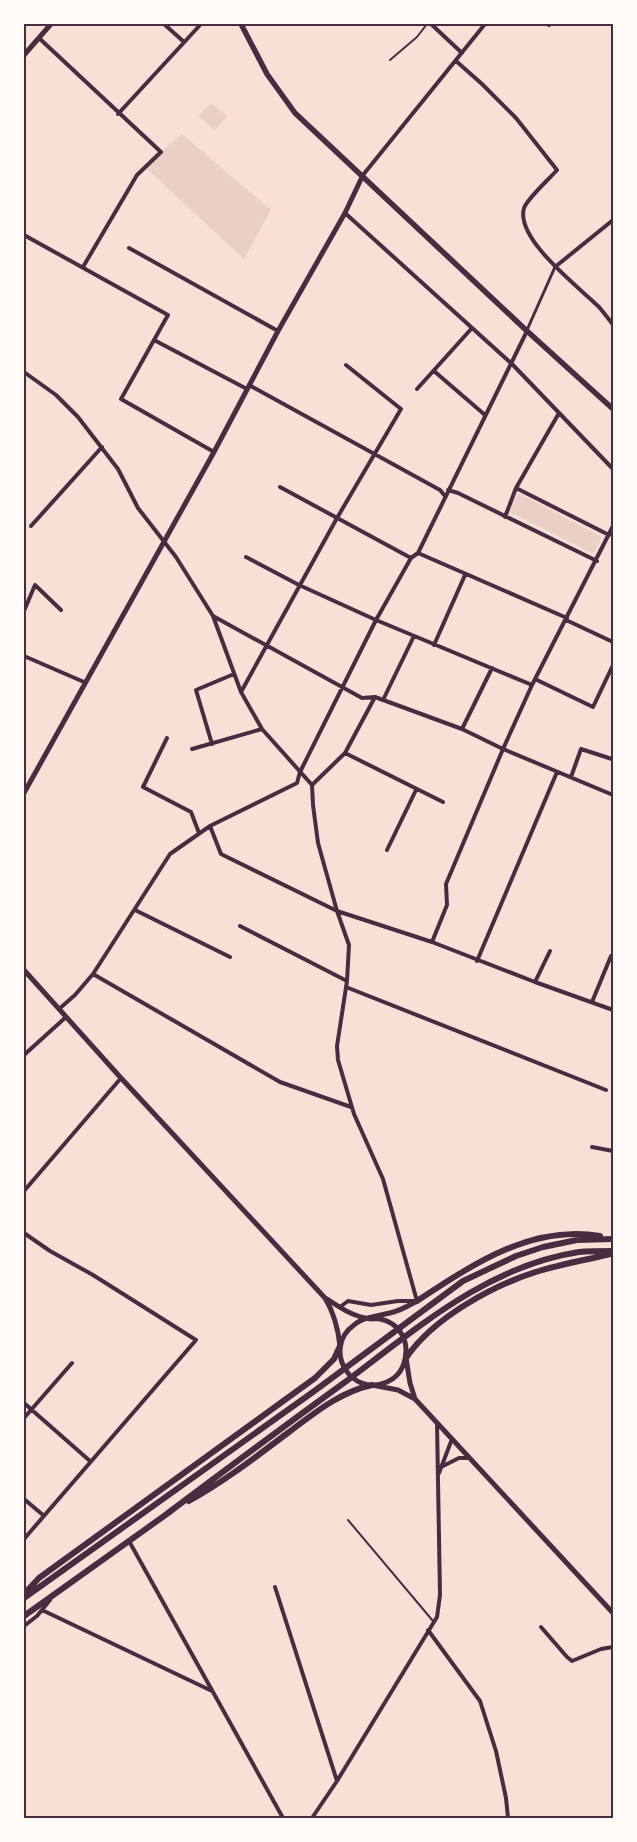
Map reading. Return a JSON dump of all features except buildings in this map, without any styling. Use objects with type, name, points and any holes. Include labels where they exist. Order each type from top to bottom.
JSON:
[{"type":"highway","points":[[418,1301],[464,1271],[521,1243],[560,1234],[589,1234],[613,1239]]},
{"type":"highway","points":[[24,1598],[313,1392],[463,1281],[516,1256],[543,1246],[577,1240],[613,1239]]},
{"type":"highway","points":[[24,1616],[470,1292],[519,1268],[547,1259],[581,1252],[613,1252]]},
{"type":"highway","points":[[406,1358],[416,1344],[456,1311],[497,1288],[539,1271],[613,1252]]},
{"type":"highway","points":[[24,1594],[40,1578],[315,1378],[334,1359],[340,1346]]},
{"type":"highway","points":[[168,1513],[212,1489],[327,1404],[357,1388],[372,1386]]},
{"type":"main road","points":[[241,24],[267,74],[295,113],[527,331],[613,409]]},
{"type":"street","points":[[24,55],[51,24]]},
{"type":"street","points":[[164,24],[184,42]]},
{"type":"street","points":[[118,114],[201,24]]},
{"type":"street","points":[[429,24],[462,53]]},
{"type":"street","points":[[24,792],[214,452],[363,175],[485,24]]},
{"type":"street","points":[[39,38],[118,114],[161,152],[137,176],[83,267]]},
{"type":"street","points":[[456,61],[516,118],[557,170],[525,206],[522,217],[536,245],[555,267],[600,308],[613,325]]},
{"type":"street","points":[[344,213],[512,364],[613,469]]},
{"type":"street","points":[[59,1009],[75,996],[93,974],[170,854],[210,826],[298,783],[300,772],[376,620],[411,558],[418,553],[508,368],[512,364],[555,267],[613,220]]},
{"type":"street","points":[[24,236],[168,315],[121,399],[214,452]]},
{"type":"street","points":[[130,248],[278,331]]},
{"type":"street","points":[[417,389],[472,328]]},
{"type":"street","points":[[154,340],[374,453],[440,490],[445,496]]},
{"type":"street","points":[[241,692],[337,518],[401,410],[346,366]]},
{"type":"street","points":[[434,371],[485,415]]},
{"type":"street","points":[[24,372],[56,395],[102,447],[118,469],[138,508],[176,556],[213,616],[241,692],[262,730],[312,785],[318,844],[349,945],[347,981],[337,1046],[338,1060],[351,1107],[384,1179],[418,1301]]},
{"type":"street","points":[[505,517],[516,488],[559,413]]},
{"type":"street","points":[[31,526],[102,447]]},
{"type":"street","points":[[280,487],[411,558]]},
{"type":"street","points":[[516,488],[609,535]]},
{"type":"street","points":[[448,490],[458,493],[597,561]]},
{"type":"street","points":[[432,942],[447,905],[446,884],[502,749],[532,685],[537,680],[613,526]]},
{"type":"street","points":[[418,553],[567,619],[613,642]]},
{"type":"street","points":[[246,557],[376,620],[532,685]]},
{"type":"street","points":[[434,645],[465,575]]},
{"type":"street","points":[[24,612],[35,585],[61,610]]},
{"type":"street","points":[[213,616],[362,698],[375,697],[462,729],[502,749],[613,795]]},
{"type":"street","points":[[383,700],[414,636]]},
{"type":"street","points":[[24,656],[84,682]]},
{"type":"street","points":[[537,680],[593,707],[613,665]]},
{"type":"street","points":[[462,729],[492,668]]},
{"type":"street","points":[[212,744],[196,690],[234,674]]},
{"type":"street","points":[[312,785],[346,753],[375,697]]},
{"type":"street","points":[[192,749],[262,730]]},
{"type":"street","points":[[167,738],[143,787],[192,812],[199,833]]},
{"type":"street","points":[[571,777],[581,750],[612,758]]},
{"type":"street","points":[[346,753],[443,802]]},
{"type":"street","points":[[477,961],[557,772]]},
{"type":"street","points":[[387,850],[416,790]]},
{"type":"street","points":[[210,826],[221,854],[337,911],[432,942],[477,961],[613,1010]]},
{"type":"street","points":[[135,910],[230,957]]},
{"type":"street","points":[[240,926],[347,981]]},
{"type":"street","points":[[535,982],[550,950]]},
{"type":"street","points":[[592,1002],[611,956]]},
{"type":"street","points":[[24,970],[121,1078],[325,1298],[333,1312],[338,1328],[340,1359],[345,1371],[355,1380],[372,1386],[398,1390],[415,1399],[613,1613]]},
{"type":"street","points":[[93,974],[280,1082],[351,1107]]},
{"type":"street","points":[[346,987],[606,1090]]},
{"type":"street","points":[[24,1055],[66,1017]]},
{"type":"street","points":[[24,1191],[121,1078]]},
{"type":"street","points":[[592,1147],[613,1151]]},
{"type":"street","points":[[24,1233],[50,1252],[93,1275],[196,1340],[24,1538]]},
{"type":"street","points":[[325,1298],[340,1308],[366,1319],[379,1319],[392,1324],[401,1333],[406,1345],[406,1358],[415,1399]]},
{"type":"street","points":[[340,1308],[348,1301],[371,1305],[398,1301],[418,1301]]},
{"type":"street","points":[[340,1346],[345,1334],[354,1324],[404,1309],[418,1301]]},
{"type":"street","points":[[372,1386],[380,1385],[392,1379],[401,1370],[406,1358]]},
{"type":"street","points":[[24,1418],[72,1363]]},
{"type":"street","points":[[24,1403],[90,1461]]},
{"type":"street","points":[[312,1818],[337,1781],[437,1617],[440,1595],[437,1423]]},
{"type":"street","points":[[438,1476],[452,1439]]},
{"type":"street","points":[[441,1467],[459,1458],[470,1458]]},
{"type":"street","points":[[24,1499],[43,1515]]},
{"type":"street","points":[[129,1541],[283,1818]]},
{"type":"street","points":[[275,1587],[337,1781]]},
{"type":"street","points":[[24,1626],[56,1594]]},
{"type":"street","points":[[42,1610],[212,1691]]},
{"type":"street","points":[[541,1628],[572,1661],[613,1647]]},
{"type":"street","points":[[428,1630],[480,1701],[496,1751],[506,1798],[508,1818]]},
{"type":"lane","points":[[390,60],[417,38],[429,24]]},
{"type":"lane","points":[[348,1520],[433,1622]]},
{"type":"shaded area","points":[[211,103],[227,116],[215,130],[198,116]]},
{"type":"shaded area","points":[[182,134],[271,210],[244,259],[147,169],[165,148]]},
{"type":"shaded area","points":[[518,493],[602,537],[594,554],[509,512]]}]
